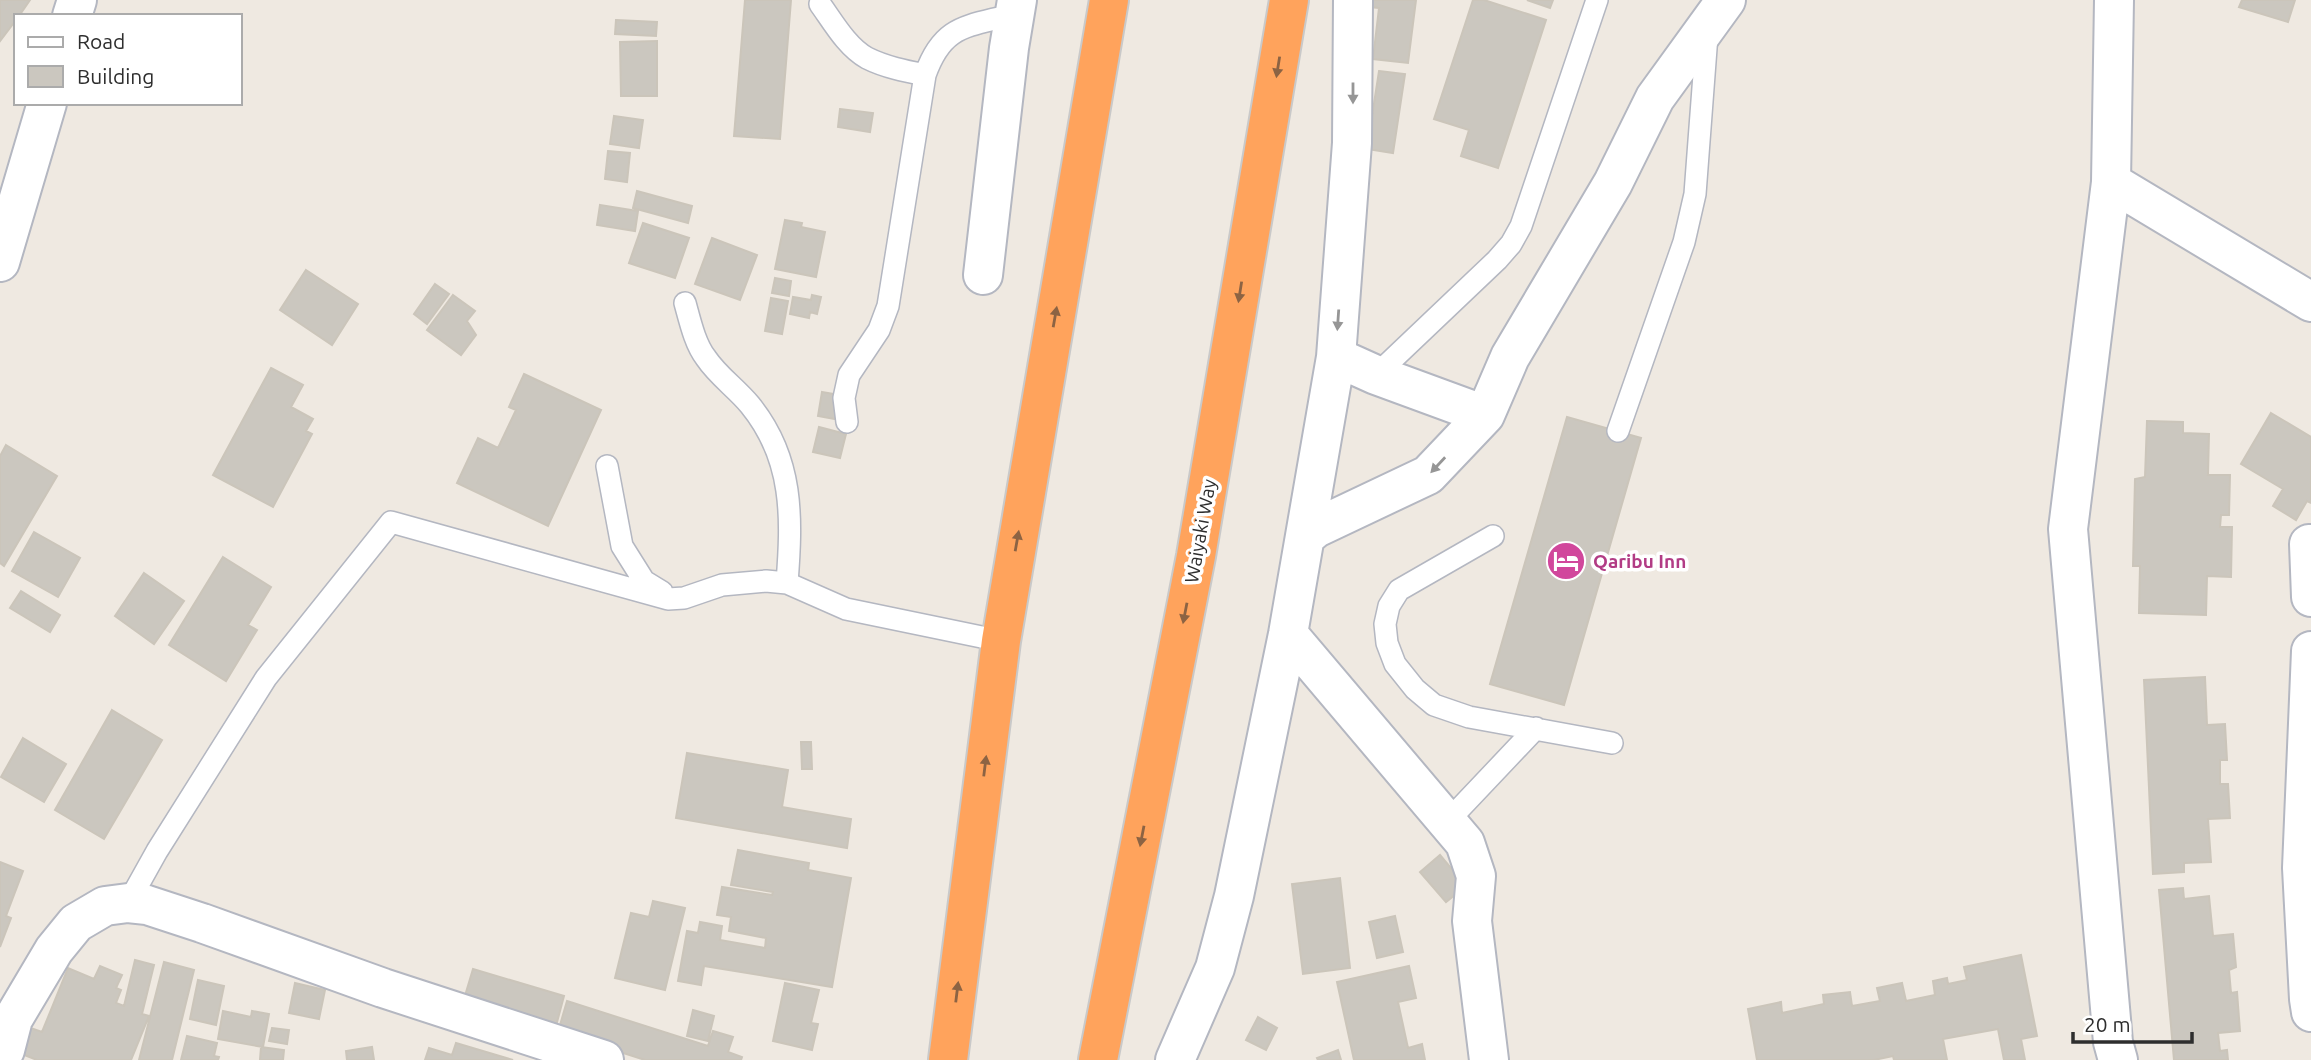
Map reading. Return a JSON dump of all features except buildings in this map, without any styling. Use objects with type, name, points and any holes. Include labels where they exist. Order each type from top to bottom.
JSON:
[{"type":"highway","points":[[948,1060],[1001,641],[1109,0]]},
{"type":"highway","name":"Waiyaki Way","points":[[1098,1060],[1196,556],[1289,0]]},
{"type":"street","points":[[1175,1060],[1212,978],[1224,935],[1289,634],[1336,357],[1352,143],[1353,0]]},
{"type":"street","points":[[2114,0],[2112,183],[2068,529],[2113,1042],[2118,1060]]},
{"type":"street","points":[[984,275],[1016,7]]},
{"type":"street","points":[[1305,537],[1316,528],[1429,475],[1485,415],[1510,357],[1613,183],[1656,98],[1717,13]]},
{"type":"street","points":[[0,262],[46,105]]},
{"type":"street","points":[[2112,183],[2311,302]]},
{"type":"street","points":[[1336,357],[1485,415]]},
{"type":"street","points":[[2309,544],[2311,597]]},
{"type":"street","points":[[1289,634],[1465,843],[1476,876],[1472,921],[1489,1060]]},
{"type":"street","points":[[2311,651],[2302,868],[2308,999],[2311,1012]]},
{"type":"street","points":[[3,1053],[13,1019],[54,950],[76,923],[105,906],[128,903],[147,905],[202,923],[383,988],[604,1060]]},
{"type":"lane","points":[[1376,374],[1497,260],[1511,243],[1521,226],[1597,0]]},
{"type":"lane","points":[[820,4],[848,42],[865,57],[892,68],[925,75]]},
{"type":"lane","points":[[847,422],[844,398],[849,375],[879,330],[888,306],[925,75],[931,58],[942,40],[960,29],[1016,7]]},
{"type":"lane","points":[[1618,431],[1691,215],[1717,13]]},
{"type":"lane","points":[[685,303],[704,356],[750,405],[776,445],[789,493],[787,583]]},
{"type":"lane","points":[[607,466],[622,546],[644,581],[673,598]]},
{"type":"lane","points":[[128,903],[157,851],[266,678],[391,522],[668,598],[684,598],[722,585],[766,581],[787,583],[846,609],[1001,641]]},
{"type":"lane","points":[[1493,536],[1399,590],[1389,606],[1385,624],[1387,643],[1395,664],[1415,690],[1434,705],[1469,717],[1612,743]]},
{"type":"lane","points":[[1447,822],[1536,728]]},
{"type":"place","name":"Qaribu Inn","points":[[1566,561]]}]
